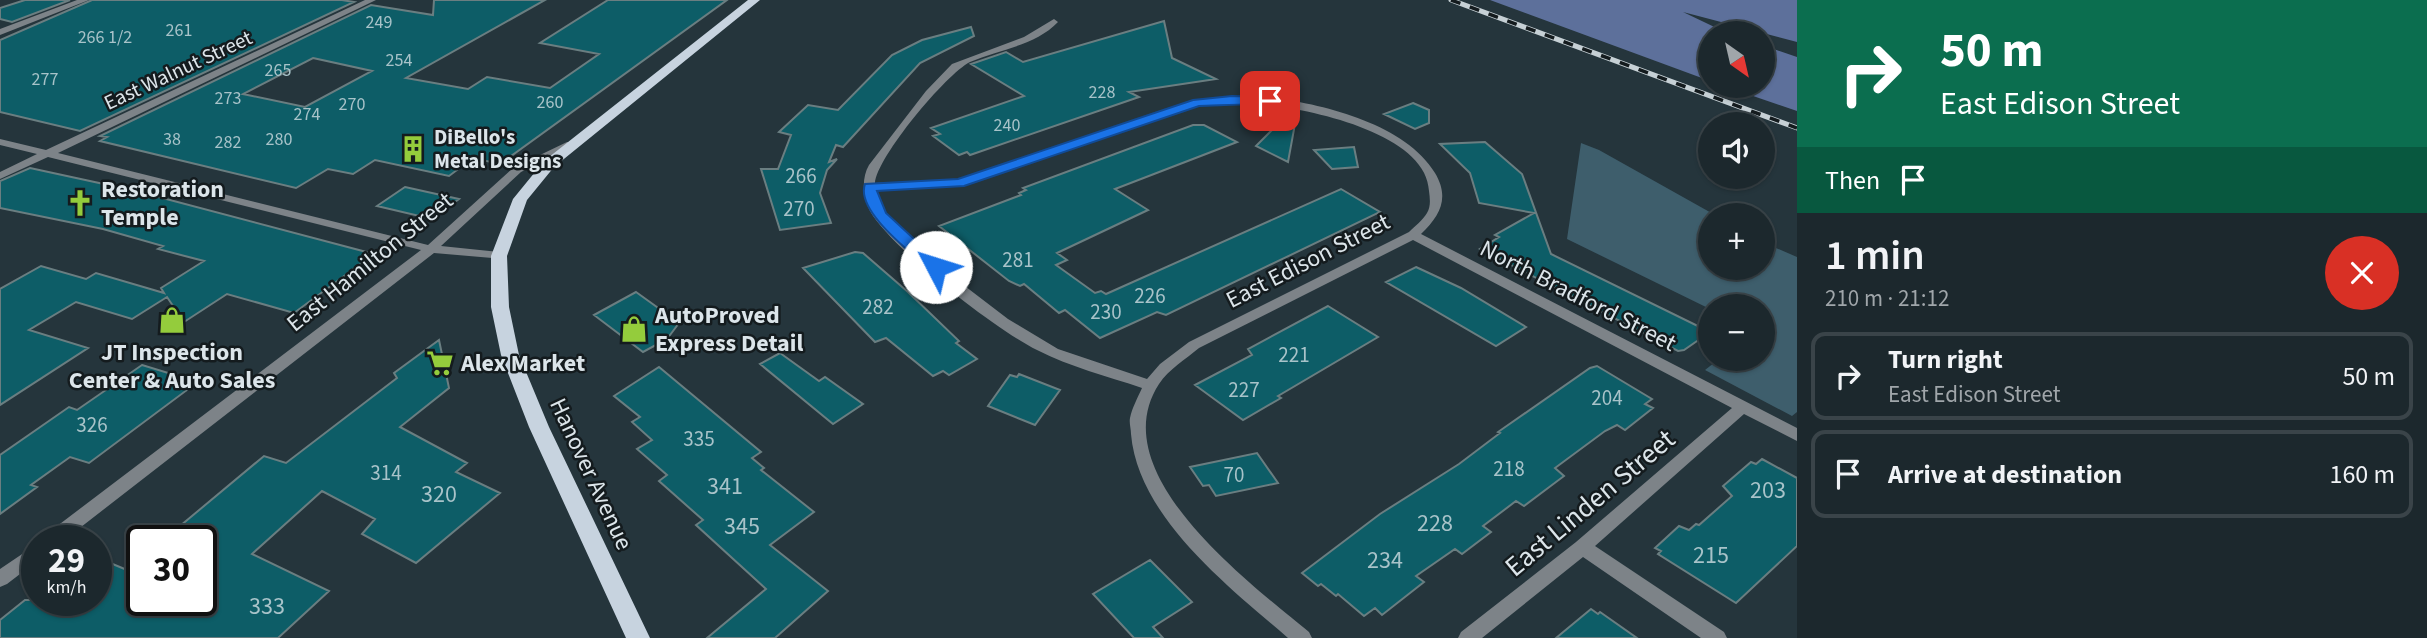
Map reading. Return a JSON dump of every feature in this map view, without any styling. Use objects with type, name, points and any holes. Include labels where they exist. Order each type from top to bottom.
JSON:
[{"type":"main road","name":"East Hamilton Street","points":[[571,144],[755,0]]},
{"type":"main road","name":"Hanover Avenue","points":[[571,144],[533,181],[520,199],[499,256],[500,307],[510,355],[539,427],[638,638]]},
{"type":"street","points":[[0,32],[85,0]]},
{"type":"street","name":"East Walnut Street","points":[[0,176],[372,0]]},
{"type":"street","points":[[1054,22],[1029,40],[947,72],[871,169],[870,197],[880,215],[902,239],[1011,326],[1039,345],[1150,385]]},
{"type":"street","name":"East Edison Street","points":[[870,187],[960,183],[1197,103],[1232,99],[1270,101],[1324,111],[1373,128],[1419,157],[1431,173],[1437,189],[1436,209],[1413,235],[1194,345],[1170,363],[1150,385],[1138,418],[1140,457],[1179,524],[1302,638]]},
{"type":"street","points":[[0,142],[431,249],[499,256]]},
{"type":"street","name":"East Hamilton Street","points":[[71,525],[431,249],[517,170],[571,144]]},
{"type":"street","name":"North Bradford Street","points":[[1413,235],[1797,435]]},
{"type":"street","name":"East Linden Street","points":[[1468,638],[1582,547],[1743,407]]},
{"type":"street","points":[[1582,547],[1717,638]]},
{"type":"street","points":[[0,579],[21,563]]},
{"type":"shaded area","points":[[1581,143],[1599,150],[1698,205],[1698,280],[1775,280],[1775,248],[1797,257],[1797,412],[1792,416],[1707,371],[1775,371],[1775,294],[1698,294],[1698,303],[1567,239]]},
{"type":"water","points":[[1490,0],[1797,0],[1797,42],[1775,36],[1775,21],[1717,21],[1683,12],[1702,21],[1698,21],[1698,77]]},
{"type":"water","points":[[1775,49],[1797,57],[1797,111],[1759,98],[1775,98]]},
{"type":"building","points":[[25,0],[70,0],[12,22],[0,19],[0,8]]},
{"type":"building","points":[[92,0],[354,2],[80,131],[0,112],[0,40]]},
{"type":"building","points":[[434,0],[545,0],[406,78],[468,89],[487,77],[550,88],[599,54],[540,43],[608,0],[727,0],[500,164],[473,158],[449,176],[375,160],[353,174],[328,169],[296,188],[100,141],[107,137],[100,136],[371,5],[433,15]],"holes":[[[313,58],[372,71],[305,107],[243,94]]]},
{"type":"building","points":[[1164,21],[1172,58],[1216,79],[1129,92],[1139,97],[970,155],[967,152],[959,155],[933,136],[940,134],[931,128],[1024,96],[971,64],[1006,52],[1023,62]]},
{"type":"building","points":[[971,27],[974,36],[920,63],[843,147],[836,145],[829,162],[837,159],[827,170],[820,193],[831,223],[780,230],[761,169],[778,169],[791,135],[779,132],[808,105],[838,110],[892,55],[922,40]]},
{"type":"building","points":[[1413,103],[1429,110],[1429,123],[1415,129],[1384,114]]},
{"type":"building","points":[[1291,111],[1297,113],[1288,162],[1256,146]]},
{"type":"building","points":[[1193,125],[1204,125],[1237,142],[1115,189],[1148,210],[1057,253],[1067,260],[1056,265],[1095,293],[1101,291],[1106,294],[1341,189],[1380,212],[1166,315],[1157,312],[1100,338],[1065,310],[1059,313],[1024,284],[1020,286],[1009,281],[939,226],[1021,195],[1019,193],[1026,190],[1023,188]]},
{"type":"building","points":[[1485,142],[1522,174],[1551,254],[1698,326],[1698,340],[1678,351],[1480,249],[1499,237],[1495,235],[1534,213],[1479,203],[1470,173],[1440,144]]},
{"type":"building","points":[[1354,147],[1358,167],[1332,169],[1314,150]]},
{"type":"building","points":[[30,168],[136,191],[374,254],[294,313],[227,294],[184,322],[167,297],[132,319],[76,302],[29,330],[88,348],[0,405],[0,289],[41,266],[86,279],[96,273],[164,293],[161,288],[204,261],[158,249],[163,246],[103,229],[0,208],[0,181]]},
{"type":"building","points":[[405,187],[459,199],[432,219],[377,206]]},
{"type":"building","points":[[855,252],[863,253],[908,292],[959,341],[956,343],[977,359],[949,375],[943,371],[933,376],[886,338],[875,342],[803,268]]},
{"type":"building","points":[[1416,267],[1461,288],[1526,327],[1496,346],[1386,282]]},
{"type":"building","points":[[636,292],[679,323],[667,339],[643,352],[594,315]]},
{"type":"building","points":[[1328,306],[1378,337],[1278,396],[1281,398],[1243,420],[1195,385],[1252,355],[1248,349]]},
{"type":"building","points":[[439,340],[449,388],[400,427],[467,463],[456,472],[500,493],[416,563],[362,534],[375,519],[322,491],[252,554],[329,591],[278,638],[0,638],[0,620],[21,603],[21,616],[112,616],[112,564],[126,570],[126,616],[217,616],[217,525],[181,525],[264,456],[286,463],[397,378],[394,373]]},
{"type":"building","points":[[780,353],[819,381],[825,377],[863,404],[833,424],[760,364]]},
{"type":"building","points":[[142,365],[175,375],[168,380],[191,387],[89,463],[70,457],[31,485],[37,487],[0,514],[0,455],[69,407],[77,410]]},
{"type":"building","points":[[1597,366],[1652,399],[1645,404],[1653,408],[1625,430],[1617,425],[1605,431],[1555,468],[1564,476],[1524,506],[1516,501],[1483,526],[1491,532],[1462,554],[1455,549],[1416,576],[1424,582],[1382,615],[1375,608],[1364,616],[1338,594],[1336,596],[1321,584],[1318,586],[1302,573],[1380,514],[1459,464],[1500,433],[1498,432],[1590,368]]},
{"type":"building","points":[[659,367],[761,452],[752,458],[764,468],[761,470],[814,512],[770,545],[828,591],[775,638],[707,638],[766,589],[696,525],[703,520],[659,481],[667,475],[637,449],[652,440],[632,422],[640,417],[614,396]]},
{"type":"building","points":[[1019,374],[1060,390],[1035,425],[988,406],[1010,375],[1017,377]]},
{"type":"building","points":[[1257,453],[1278,483],[1216,496],[1209,485],[1203,486],[1190,467]]},
{"type":"building","points":[[1762,459],[1797,478],[1797,546],[1736,603],[1658,554],[1661,551],[1655,548],[1679,526],[1689,530],[1696,524],[1699,525],[1732,496],[1723,486],[1751,462],[1756,464]]},
{"type":"building","points":[[1150,560],[1192,602],[1153,627],[1163,638],[1134,638],[1093,594]]},
{"type":"building","points":[[1591,609],[1598,614],[1600,612],[1637,638],[1556,638]]},
{"type":"railway","points":[[1451,0],[1797,128]]},
{"type":"place","name":"DiBello's Metal Designs","points":[[413,149]]},
{"type":"place","name":"Restoration Temple","points":[[80,203]]},
{"type":"place","name":"JT Inspection Center & Auto Sales","points":[[172,320]]},
{"type":"place","name":"AutoProved Express Detail","points":[[634,329]]},
{"type":"place","name":"Alex Market","points":[[440,363]]},
{"type":"route","points":[[936,267],[902,239],[880,215],[870,197],[870,187],[960,183],[1197,103],[1232,99],[1270,101]]}]
